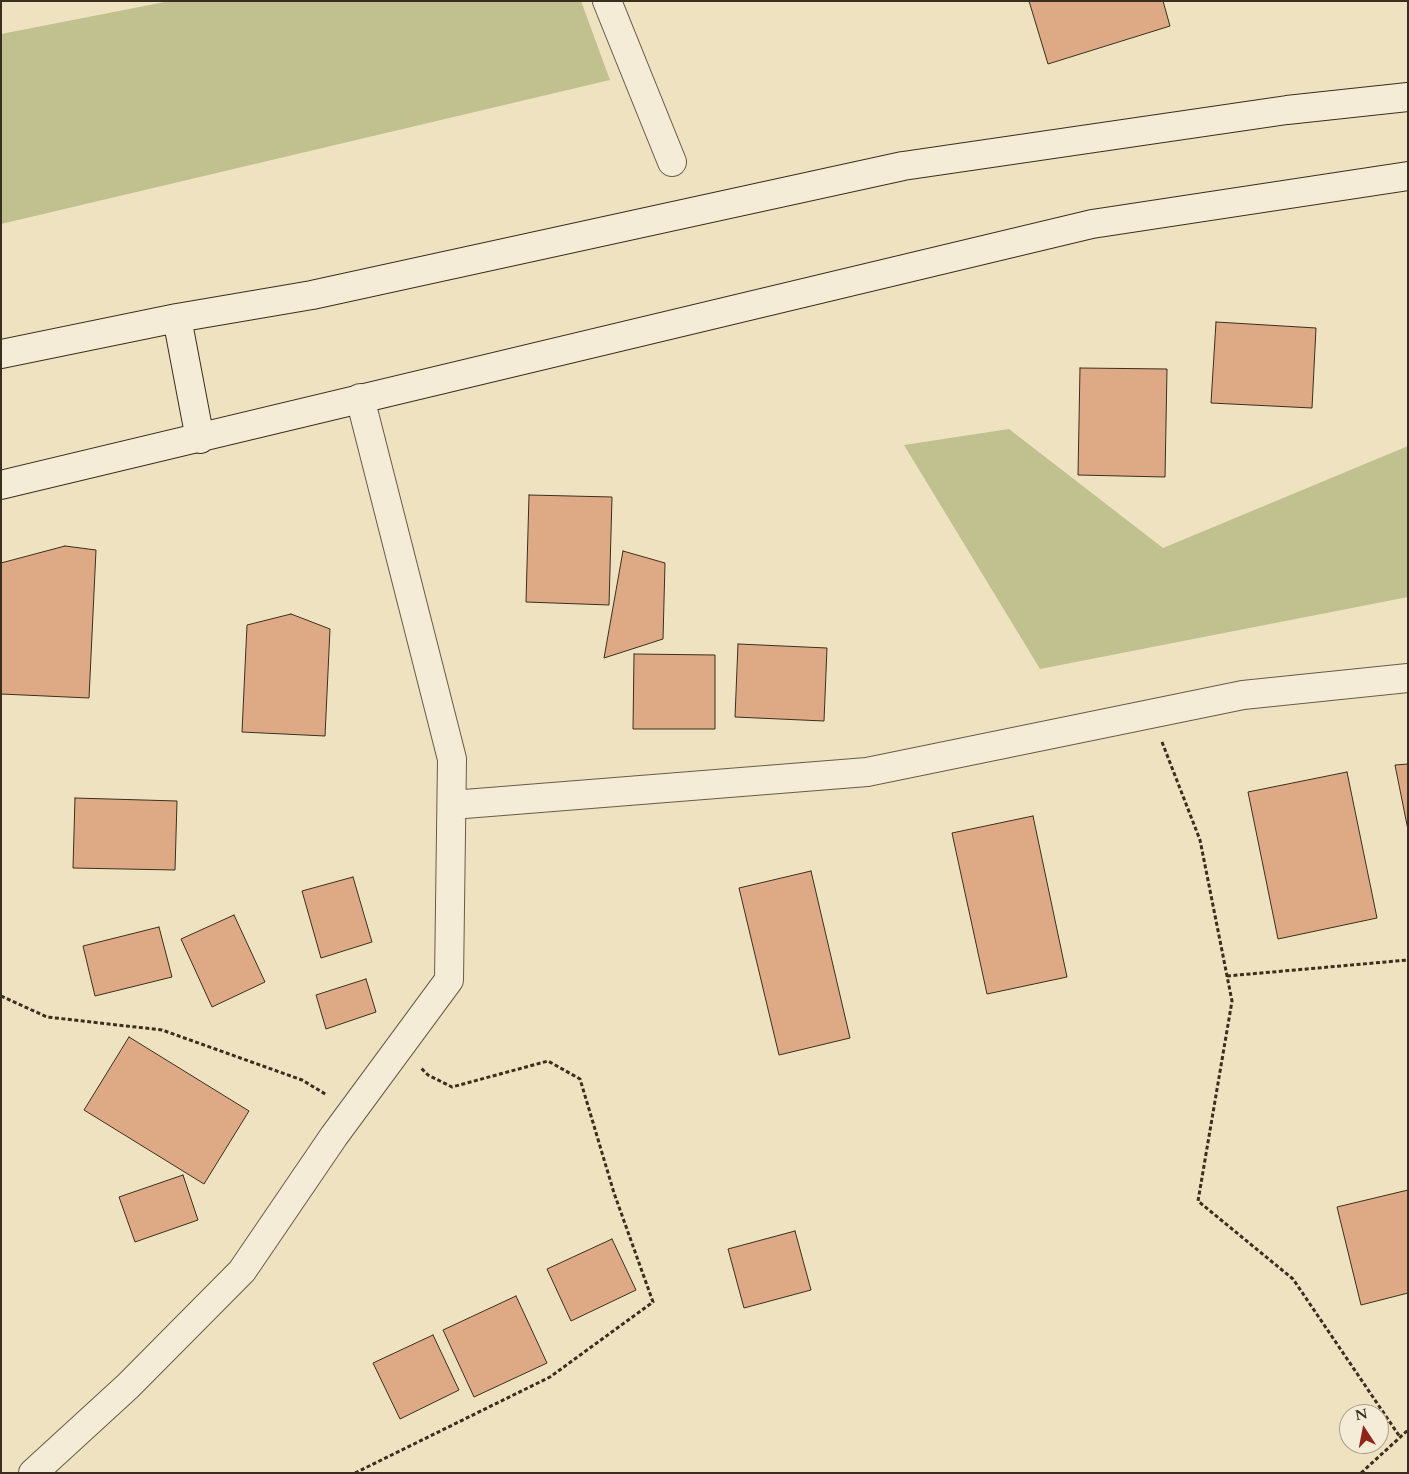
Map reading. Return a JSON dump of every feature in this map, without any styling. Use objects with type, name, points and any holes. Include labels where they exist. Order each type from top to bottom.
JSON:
[{"type":"main road","points":[[607,1],[672,162]]},
{"type":"main road","points":[[1,354],[177,318],[312,295],[903,166],[1287,110],[1408,97]]},
{"type":"main road","points":[[1,485],[200,439],[360,398],[1092,224],[1408,176]]},
{"type":"main road","points":[[177,318],[200,439]]},
{"type":"main road","points":[[33,1473],[128,1386],[242,1271],[352,1110],[449,980],[452,759],[360,398]]},
{"type":"main road","points":[[452,805],[867,772],[1243,695],[1408,678]]},
{"type":"path","points":[[1151,714],[1200,840],[1232,1001],[1198,1201],[1293,1279],[1400,1437]]},
{"type":"path","points":[[1227,976],[1408,960]]},
{"type":"path","points":[[1,996],[47,1017],[162,1030],[302,1080],[352,1110]]},
{"type":"path","points":[[355,1473],[550,1377],[653,1302],[614,1193],[580,1079],[548,1061],[452,1087],[428,1075],[400,1045]]},
{"type":"path","points":[[1361,1473],[1408,1430]]},
{"type":"green space","points":[[170,1],[581,1],[610,80],[1,224],[1,34]]},
{"type":"green space","points":[[1009,429],[1163,548],[1408,446],[1408,597],[1040,669],[904,445]]},
{"type":"building","points":[[1029,1],[1163,1],[1170,26],[1048,64]]},
{"type":"building","points":[[1216,322],[1316,328],[1312,408],[1211,403]]},
{"type":"building","points":[[1080,368],[1167,369],[1165,477],[1078,475]]},
{"type":"building","points":[[529,495],[612,497],[609,605],[526,602]]},
{"type":"building","points":[[65,546],[96,550],[89,698],[1,694],[1,563]]},
{"type":"building","points":[[623,551],[665,563],[663,639],[604,658]]},
{"type":"building","points":[[291,614],[330,629],[325,736],[242,732],[247,625]]},
{"type":"building","points":[[738,644],[827,648],[824,721],[735,717]]},
{"type":"building","points":[[634,654],[715,655],[715,729],[633,729]]},
{"type":"building","points":[[1408,764],[1408,830],[1395,765]]},
{"type":"building","points":[[1347,772],[1377,918],[1278,939],[1248,792]]},
{"type":"building","points":[[75,798],[177,801],[175,870],[73,868]]},
{"type":"building","points":[[1033,816],[1067,977],[987,994],[952,833]]},
{"type":"building","points":[[811,871],[850,1038],[779,1055],[739,888]]},
{"type":"building","points":[[353,877],[372,942],[321,958],[302,891]]},
{"type":"building","points":[[234,915],[265,982],[212,1007],[181,939]]},
{"type":"building","points":[[159,927],[172,977],[95,996],[83,946]]},
{"type":"building","points":[[366,979],[376,1012],[326,1029],[316,995]]},
{"type":"building","points":[[129,1037],[249,1111],[204,1184],[84,1110]]},
{"type":"building","points":[[183,1175],[198,1220],[135,1242],[119,1197]]},
{"type":"building","points":[[1408,1190],[1408,1293],[1361,1305],[1337,1207]]},
{"type":"building","points":[[795,1231],[811,1290],[744,1308],[728,1249]]},
{"type":"building","points":[[612,1239],[636,1290],[571,1321],[547,1269]]},
{"type":"building","points":[[516,1296],[547,1363],[474,1397],[443,1330]]},
{"type":"building","points":[[433,1335],[459,1390],[400,1419],[373,1363]]}]
